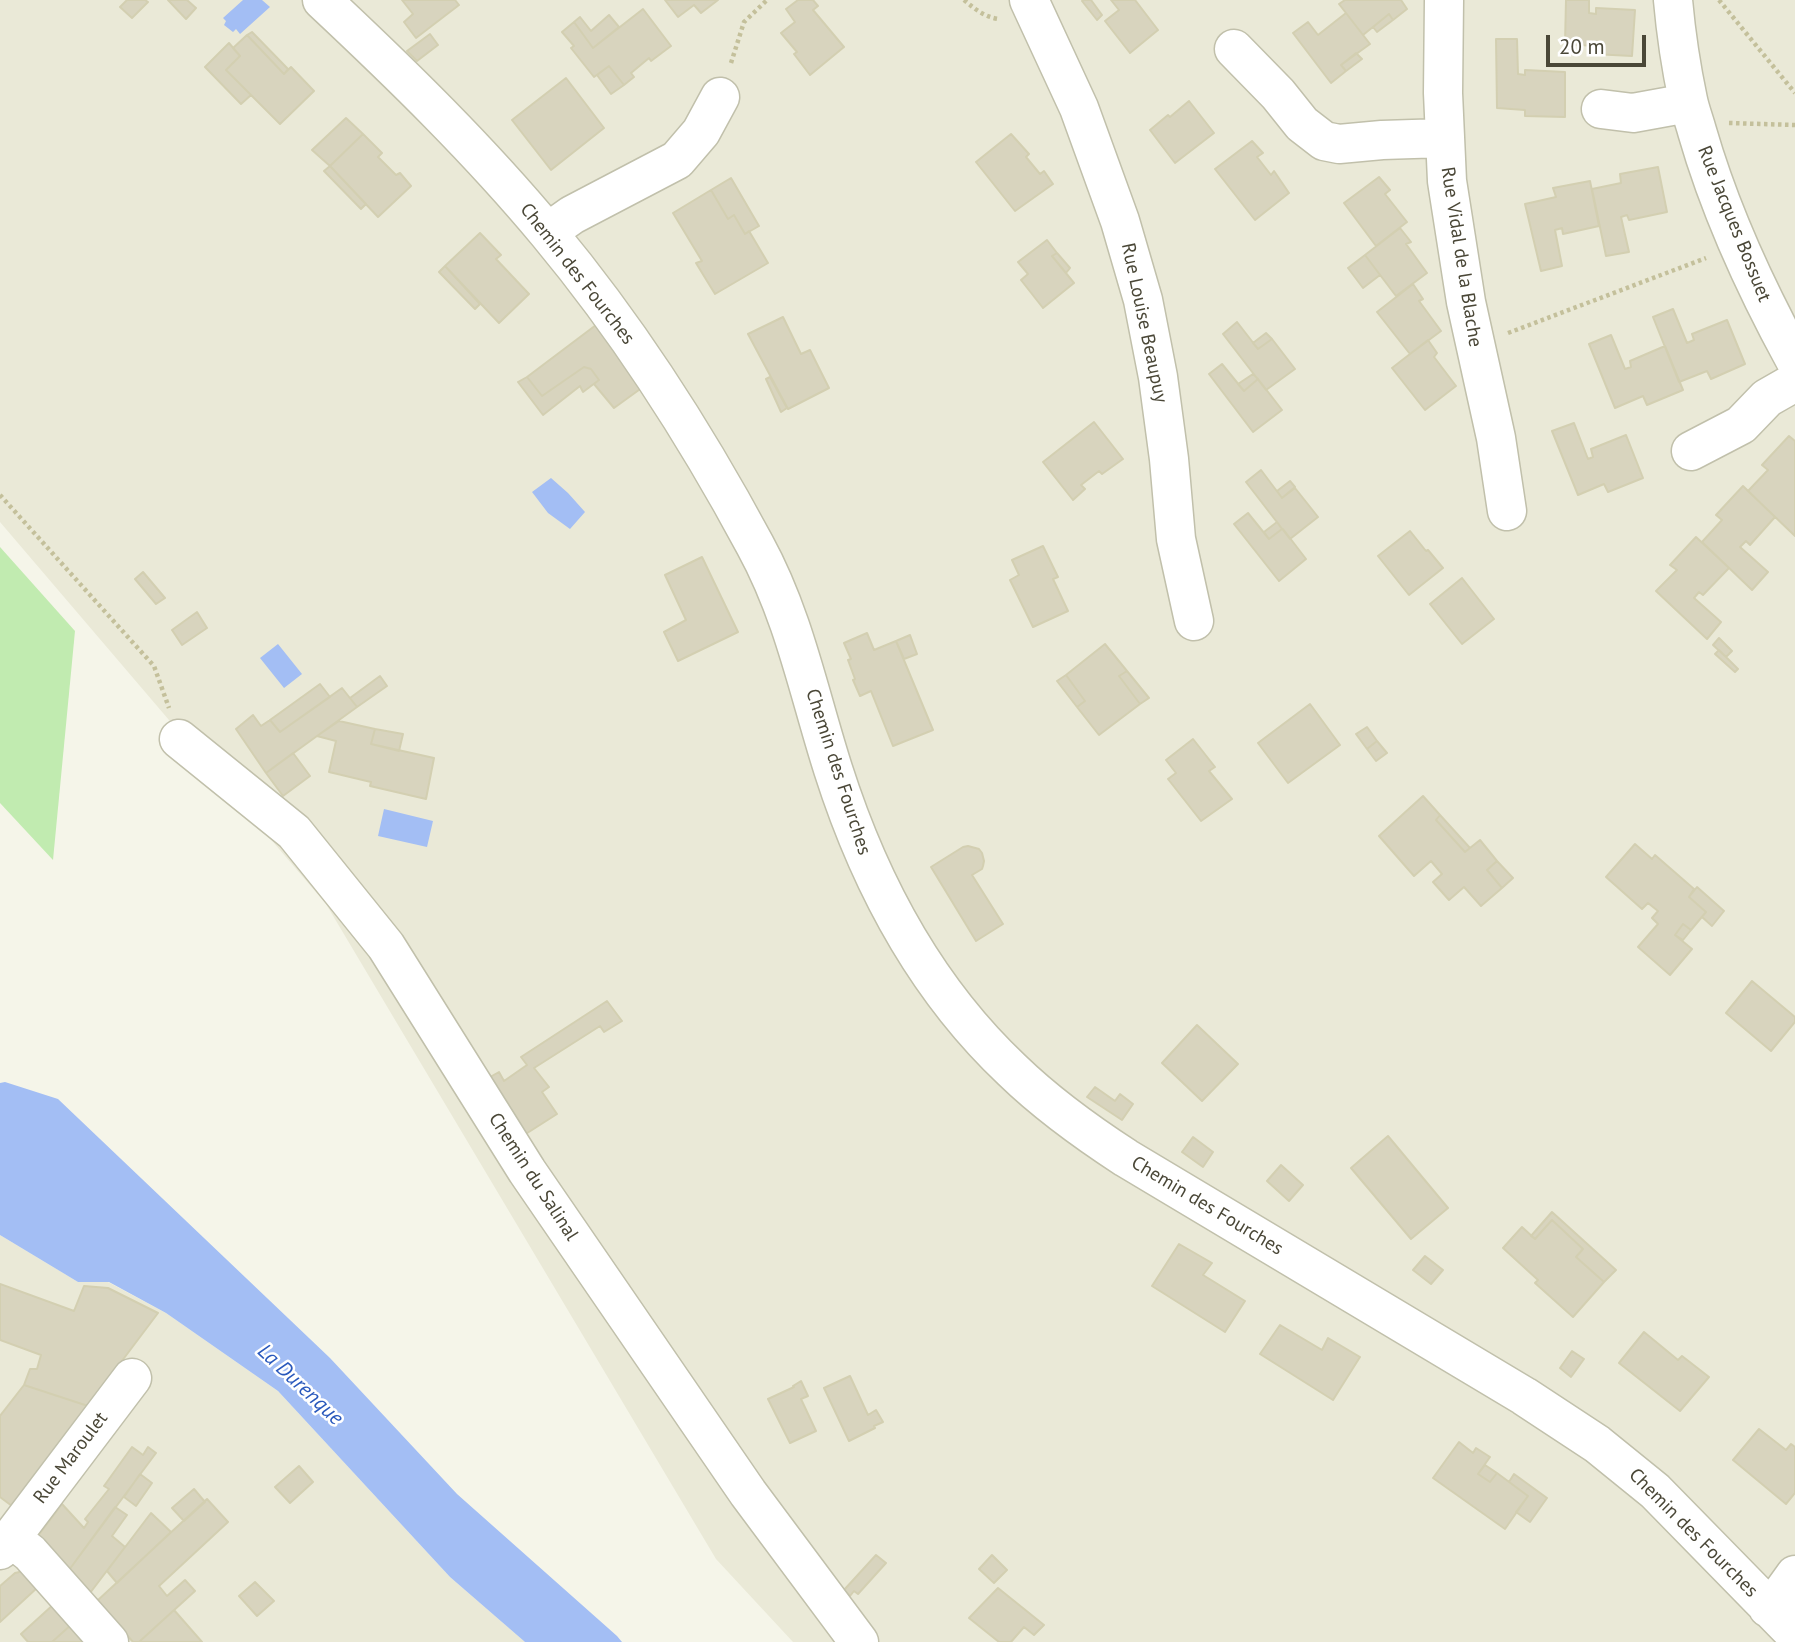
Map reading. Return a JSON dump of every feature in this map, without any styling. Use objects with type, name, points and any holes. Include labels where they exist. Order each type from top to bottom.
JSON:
[{"type":"street","name":"Chemin des Fourches","points":[[322,0],[378,52],[456,132],[548,232],[661,385],[757,548],[777,590],[793,633],[844,804],[884,898],[903,932],[974,1031],[1011,1070],[1050,1105],[1107,1146],[1501,1382],[1597,1444],[1655,1491],[1795,1634]]},
{"type":"street","name":"Rue Vidal de la Blache","points":[[1444,0],[1444,138],[1447,181],[1474,342],[1496,438],[1507,511]]},
{"type":"street","name":"Rue Jacques Bossuet","points":[[1673,0],[1678,45],[1706,163],[1738,244],[1772,318],[1795,360]]},
{"type":"street","name":"Rue Louise Beaupuy","points":[[1019,10],[1079,108],[1120,221],[1143,300],[1158,377],[1176,539],[1194,621]]},
{"type":"street","points":[[1234,49],[1278,94],[1302,124],[1324,141],[1339,144],[1444,138]]},
{"type":"street","points":[[548,232],[572,215],[677,160],[701,132],[720,97]]},
{"type":"street","points":[[1601,109],[1693,117]]},
{"type":"street","points":[[1691,451],[1741,425],[1767,398],[1795,382]]},
{"type":"street","name":"Chemin du Salinal","points":[[179,739],[294,832],[386,946],[527,1171],[748,1493],[859,1642]]},
{"type":"street","name":"Rue Maroulet","points":[[109,1642],[30,1553],[5,1544],[132,1378]]},
{"type":"street","points":[[1768,1608],[1795,1575]]},
{"type":"path","points":[[720,97],[744,22],[767,0]]},
{"type":"path","points":[[964,0],[977,12],[992,18],[1019,10]]},
{"type":"path","points":[[1719,0],[1795,93]]},
{"type":"path","points":[[1693,117],[1795,125]]},
{"type":"path","points":[[1474,342],[1494,338],[1698,261]]},
{"type":"path","points":[[0,495],[154,666],[179,739]]},
{"type":"shaded area","points":[[0,0],[1795,0],[1795,1642],[793,1642],[716,1559],[326,904],[0,522]]},
{"type":"shaded area","points":[[0,1235],[78,1282],[108,1282],[166,1313],[278,1391],[450,1577],[525,1642],[0,1642]]},
{"type":"green space","points":[[0,547],[75,631],[53,860],[0,803]]},
{"type":"water","points":[[243,0],[262,0],[270,7],[240,34],[236,29],[233,32],[224,25],[226,21],[223,18]]},
{"type":"water","points":[[551,478],[585,512],[570,529],[548,513],[532,492]]},
{"type":"water","points":[[278,644],[302,674],[284,688],[260,658]]},
{"type":"water","points":[[384,809],[433,821],[427,847],[378,836]]},
{"type":"water","name":"La Durenque","points":[[5,1082],[58,1099],[330,1358],[457,1494],[622,1642],[525,1642],[450,1577],[278,1391],[166,1313],[109,1282],[78,1282],[0,1235],[0,1083]]},
{"type":"building","points":[[127,0],[148,2],[132,18],[120,7]]},
{"type":"building","points":[[168,0],[187,0],[196,8],[186,19]]},
{"type":"building","points":[[402,0],[455,0],[459,5],[416,38],[404,22],[413,14]]},
{"type":"building","points":[[665,0],[718,0],[701,13],[694,5],[678,17]]},
{"type":"building","points":[[798,0],[813,0],[818,6],[813,10],[844,47],[810,75],[794,54],[797,52],[781,33],[795,22],[786,9]]},
{"type":"building","points":[[1091,0],[1102,15],[1097,20],[1082,1]]},
{"type":"building","points":[[1111,0],[1135,0],[1158,30],[1130,53],[1105,21],[1119,10]]},
{"type":"building","points":[[1345,0],[1401,0],[1407,9],[1393,20],[1389,14],[1363,35],[1339,4]]},
{"type":"building","points":[[1566,0],[1589,0],[1589,13],[1596,14],[1596,8],[1635,10],[1632,56],[1593,54],[1595,46],[1565,44]]},
{"type":"building","points":[[643,9],[671,46],[651,61],[649,58],[631,73],[634,77],[624,85],[609,66],[594,77],[562,32],[574,22],[593,48]]},
{"type":"building","points":[[1346,13],[1370,44],[1341,65],[1346,71],[1331,83],[1293,33],[1308,22],[1318,35]]},
{"type":"building","points":[[1389,14],[1393,20],[1377,32],[1373,27]]},
{"type":"building","points":[[609,15],[619,27],[593,48],[574,22],[580,17],[591,31]]},
{"type":"building","points":[[252,32],[288,69],[284,74],[247,35]]},
{"type":"building","points":[[430,34],[438,45],[417,61],[407,51]]},
{"type":"building","points":[[247,35],[284,74],[291,67],[314,91],[280,124],[226,70],[240,56],[233,48]]},
{"type":"building","points":[[1496,39],[1517,39],[1518,74],[1525,75],[1525,70],[1565,72],[1565,117],[1525,116],[1525,110],[1497,108]]},
{"type":"building","points":[[229,43],[240,56],[226,70],[251,95],[241,104],[205,67]]},
{"type":"building","points":[[1356,53],[1362,59],[1346,71],[1341,65]]},
{"type":"building","points":[[609,66],[624,85],[611,94],[597,75]]},
{"type":"building","points":[[566,78],[604,128],[551,170],[512,120]]},
{"type":"building","points":[[1189,101],[1214,133],[1175,163],[1150,130]]},
{"type":"building","points":[[346,118],[363,134],[330,166],[312,150]]},
{"type":"building","points":[[363,134],[382,153],[378,157],[396,175],[400,173],[411,186],[378,217],[330,166]]},
{"type":"building","points":[[1011,134],[1029,154],[1026,157],[1040,174],[1044,171],[1053,184],[1015,211],[976,162]]},
{"type":"building","points":[[1252,141],[1263,153],[1257,157],[1271,175],[1274,171],[1289,193],[1255,220],[1215,169]]},
{"type":"building","points":[[330,166],[366,204],[361,209],[324,171]]},
{"type":"building","points":[[1658,167],[1667,212],[1629,220],[1627,215],[1621,217],[1629,252],[1606,256],[1592,189],[1621,183],[1620,174]]},
{"type":"building","points":[[1379,177],[1390,190],[1385,194],[1407,222],[1376,246],[1344,203]]},
{"type":"building","points":[[731,178],[759,226],[745,234],[734,215],[728,219],[711,190]]},
{"type":"building","points":[[1590,181],[1599,226],[1563,234],[1562,228],[1555,230],[1562,266],[1541,271],[1525,204],[1556,197],[1553,188]]},
{"type":"building","points":[[711,190],[728,219],[734,215],[745,234],[749,231],[768,263],[715,294],[696,263],[702,261],[673,213]]},
{"type":"building","points":[[1400,228],[1411,242],[1406,244],[1427,273],[1396,296],[1365,255]]},
{"type":"building","points":[[480,233],[501,255],[496,259],[529,294],[499,323],[445,266]]},
{"type":"building","points":[[1047,240],[1057,253],[1052,256],[1074,283],[1043,308],[1021,280],[1028,274],[1018,262]]},
{"type":"building","points":[[1057,253],[1070,268],[1066,273],[1052,256]]},
{"type":"building","points":[[1365,255],[1380,275],[1363,288],[1348,268]]},
{"type":"building","points":[[445,266],[480,304],[475,309],[439,272]]},
{"type":"building","points":[[1413,284],[1423,299],[1419,301],[1441,331],[1410,354],[1377,312]]},
{"type":"building","points":[[1673,309],[1687,343],[1694,340],[1692,334],[1727,320],[1745,364],[1711,379],[1707,371],[1679,382],[1653,317]]},
{"type":"building","points":[[783,317],[801,354],[810,350],[829,388],[788,409],[748,334]]},
{"type":"building","points":[[1237,322],[1258,349],[1272,339],[1295,369],[1266,390],[1223,334]]},
{"type":"building","points":[[596,325],[643,387],[614,408],[594,384],[599,380],[591,369],[584,367],[542,396],[527,377]]},
{"type":"building","points":[[1266,333],[1272,339],[1258,349],[1253,343]]},
{"type":"building","points":[[1611,335],[1625,369],[1631,367],[1630,361],[1665,346],[1683,390],[1647,405],[1643,396],[1615,408],[1589,344]]},
{"type":"building","points":[[1428,340],[1437,353],[1434,357],[1456,386],[1425,410],[1392,368]]},
{"type":"building","points":[[1222,364],[1244,391],[1258,379],[1282,410],[1253,432],[1209,374]]},
{"type":"building","points":[[584,367],[591,369],[599,380],[583,392],[580,386],[543,415],[518,382],[527,377],[542,396]]},
{"type":"building","points":[[1253,374],[1258,379],[1244,391],[1238,384]]},
{"type":"building","points":[[770,377],[787,408],[781,412],[766,379]]},
{"type":"building","points":[[1094,422],[1123,459],[1102,474],[1099,471],[1081,485],[1085,489],[1073,500],[1043,462]]},
{"type":"building","points":[[1574,423],[1588,459],[1593,457],[1591,449],[1626,435],[1643,478],[1608,492],[1604,484],[1578,495],[1552,431]]},
{"type":"building","points":[[1789,436],[1795,441],[1795,536],[1748,491],[1768,470],[1762,465]]},
{"type":"building","points":[[1261,470],[1282,498],[1295,488],[1318,517],[1290,539],[1246,482]]},
{"type":"building","points":[[1290,481],[1295,487],[1282,498],[1277,491]]},
{"type":"building","points":[[1743,486],[1775,517],[1750,545],[1746,541],[1740,547],[1768,572],[1752,590],[1702,542],[1722,520],[1716,515]]},
{"type":"building","points":[[1248,513],[1269,539],[1283,529],[1306,559],[1279,581],[1234,524]]},
{"type":"building","points":[[1277,522],[1282,529],[1269,539],[1264,532]]},
{"type":"building","points":[[1410,531],[1443,568],[1409,595],[1378,556]]},
{"type":"building","points":[[1696,537],[1729,568],[1703,595],[1699,592],[1694,598],[1721,622],[1707,639],[1656,591],[1677,570],[1670,565]]},
{"type":"building","points":[[1043,546],[1058,577],[1053,579],[1068,611],[1033,627],[1010,580],[1019,575],[1012,560]]},
{"type":"building","points":[[702,557],[738,632],[678,661],[664,632],[686,620],[665,575]]},
{"type":"building","points":[[143,572],[165,598],[156,604],[135,579]]},
{"type":"building","points":[[1462,578],[1494,619],[1462,644],[1430,604]]},
{"type":"building","points":[[197,612],[207,628],[182,645],[172,630]]},
{"type":"building","points":[[867,633],[874,650],[896,641],[933,730],[893,746],[871,691],[860,696],[844,643]]},
{"type":"building","points":[[910,635],[917,654],[904,659],[896,641]]},
{"type":"building","points":[[1719,638],[1732,651],[1726,657],[1713,645]]},
{"type":"building","points":[[1105,644],[1127,671],[1119,676],[1140,704],[1099,735],[1077,707],[1085,701],[1066,675]]},
{"type":"building","points":[[1719,650],[1738,669],[1735,672],[1715,654]]},
{"type":"building","points":[[1127,671],[1149,698],[1140,704],[1119,676]]},
{"type":"building","points":[[1066,675],[1085,701],[1077,707],[1057,681]]},
{"type":"building","points":[[380,676],[387,686],[357,707],[350,698]]},
{"type":"building","points":[[320,684],[330,697],[280,732],[270,720]]},
{"type":"building","points":[[342,688],[357,707],[266,773],[236,729],[253,715],[261,726],[270,720],[280,732]]},
{"type":"building","points":[[1310,704],[1340,745],[1288,783],[1258,743]]},
{"type":"building","points":[[339,721],[375,729],[371,744],[434,758],[426,799],[370,786],[371,782],[329,772],[336,741],[317,736]]},
{"type":"building","points":[[1367,727],[1377,741],[1367,749],[1356,734]]},
{"type":"building","points":[[375,729],[403,734],[399,751],[371,744]]},
{"type":"building","points":[[1193,739],[1215,767],[1209,771],[1232,799],[1201,821],[1168,779],[1176,773],[1166,760]]},
{"type":"building","points":[[1377,741],[1387,753],[1376,761],[1367,749]]},
{"type":"building","points":[[293,753],[310,776],[283,796],[266,773]]},
{"type":"building","points":[[1423,796],[1440,815],[1436,820],[1465,852],[1480,840],[1497,861],[1487,870],[1502,888],[1481,906],[1464,887],[1449,900],[1433,882],[1442,874],[1431,861],[1414,876],[1379,836]]},
{"type":"building","points":[[1440,815],[1470,848],[1465,852],[1436,820]]},
{"type":"building","points":[[1635,844],[1652,859],[1655,855],[1694,889],[1689,897],[1706,912],[1691,930],[1683,924],[1675,935],[1692,949],[1670,975],[1638,947],[1658,924],[1652,918],[1658,911],[1648,903],[1642,909],[1606,877]]},
{"type":"building","points":[[968,846],[979,849],[982,853],[982,869],[972,875],[1003,924],[976,941],[931,867]]},
{"type":"building","points":[[1497,861],[1513,878],[1502,888],[1487,870]]},
{"type":"building","points":[[1697,887],[1724,911],[1712,926],[1702,917],[1706,912],[1689,897]]},
{"type":"building","points":[[1683,924],[1691,930],[1683,940],[1675,935]]},
{"type":"building","points":[[1752,981],[1795,1017],[1795,1022],[1771,1051],[1726,1013]]},
{"type":"building","points":[[607,1001],[622,1021],[604,1032],[600,1026],[534,1068],[549,1087],[542,1092],[557,1114],[521,1137],[483,1081],[499,1072],[504,1081],[527,1065],[521,1057]]},
{"type":"building","points":[[1197,1025],[1238,1064],[1202,1101],[1162,1063]]},
{"type":"building","points":[[1095,1087],[1115,1101],[1120,1094],[1133,1104],[1122,1120],[1087,1097]]},
{"type":"building","points":[[1388,1136],[1448,1208],[1411,1239],[1351,1168]]},
{"type":"building","points":[[1193,1137],[1213,1152],[1203,1167],[1182,1152]]},
{"type":"building","points":[[1281,1165],[1303,1185],[1289,1201],[1267,1181]]},
{"type":"building","points":[[1552,1212],[1616,1270],[1604,1282],[1576,1257],[1583,1249],[1552,1220],[1535,1239],[1531,1236]]},
{"type":"building","points":[[1552,1220],[1583,1249],[1576,1257],[1604,1282],[1573,1317],[1535,1283],[1538,1280],[1503,1248],[1522,1227],[1535,1239]]},
{"type":"building","points":[[1179,1244],[1212,1263],[1203,1275],[1245,1301],[1225,1332],[1152,1286]]},
{"type":"building","points":[[1425,1256],[1443,1270],[1431,1284],[1413,1270]]},
{"type":"building","points":[[0,1284],[74,1311],[84,1286],[108,1288],[158,1313],[88,1406],[24,1385],[30,1369],[37,1369],[41,1355],[0,1340]]},
{"type":"building","points":[[1280,1325],[1322,1350],[1328,1338],[1360,1357],[1333,1400],[1260,1354]]},
{"type":"building","points":[[1644,1332],[1678,1360],[1682,1356],[1709,1377],[1680,1411],[1619,1363]]},
{"type":"building","points":[[1572,1351],[1584,1359],[1571,1377],[1560,1368]]},
{"type":"building","points":[[850,1376],[868,1415],[876,1410],[883,1422],[849,1441],[824,1388]]},
{"type":"building","points":[[801,1381],[808,1396],[801,1399],[816,1431],[790,1443],[768,1399]]},
{"type":"building","points":[[24,1385],[88,1406],[12,1506],[0,1497],[0,1416]]},
{"type":"building","points":[[1759,1429],[1786,1450],[1791,1444],[1795,1447],[1795,1493],[1786,1504],[1733,1460]]},
{"type":"building","points":[[1459,1442],[1473,1453],[1476,1448],[1490,1457],[1478,1474],[1490,1482],[1497,1473],[1528,1496],[1505,1529],[1433,1478]]},
{"type":"building","points":[[132,1447],[143,1455],[148,1447],[156,1453],[69,1570],[38,1536],[62,1504],[84,1528],[88,1522],[85,1519],[109,1489],[104,1486]]},
{"type":"building","points":[[1485,1465],[1497,1473],[1490,1482],[1478,1474]]},
{"type":"building","points":[[299,1466],[313,1482],[290,1503],[275,1487]]},
{"type":"building","points":[[140,1474],[152,1483],[136,1506],[124,1497]]},
{"type":"building","points":[[1514,1474],[1547,1498],[1530,1522],[1516,1512],[1528,1496],[1509,1482]]},
{"type":"building","points":[[194,1489],[205,1502],[184,1521],[172,1508]]},
{"type":"building","points":[[207,1499],[228,1522],[159,1586],[167,1596],[185,1580],[195,1591],[139,1642],[133,1642],[97,1601]]},
{"type":"building","points":[[115,1507],[127,1515],[112,1536],[125,1547],[90,1593],[69,1570]]},
{"type":"building","points":[[151,1513],[171,1532],[117,1583],[107,1571]]},
{"type":"building","points":[[876,1555],[886,1563],[858,1594],[854,1591],[850,1596],[844,1590]]},
{"type":"building","points":[[992,1555],[1007,1570],[994,1583],[979,1569]]},
{"type":"building","points":[[24,1571],[38,1587],[0,1622],[0,1586],[15,1573]]},
{"type":"building","points":[[255,1582],[274,1601],[257,1616],[239,1596]]},
{"type":"building","points":[[998,1588],[1044,1625],[1034,1635],[1024,1627],[1011,1642],[999,1642],[969,1618]]},
{"type":"building","points":[[54,1604],[72,1624],[52,1642],[28,1642],[21,1634]]},
{"type":"building","points":[[174,1610],[202,1642],[139,1642]]},
{"type":"building","points":[[72,1624],[87,1642],[52,1642]]}]
